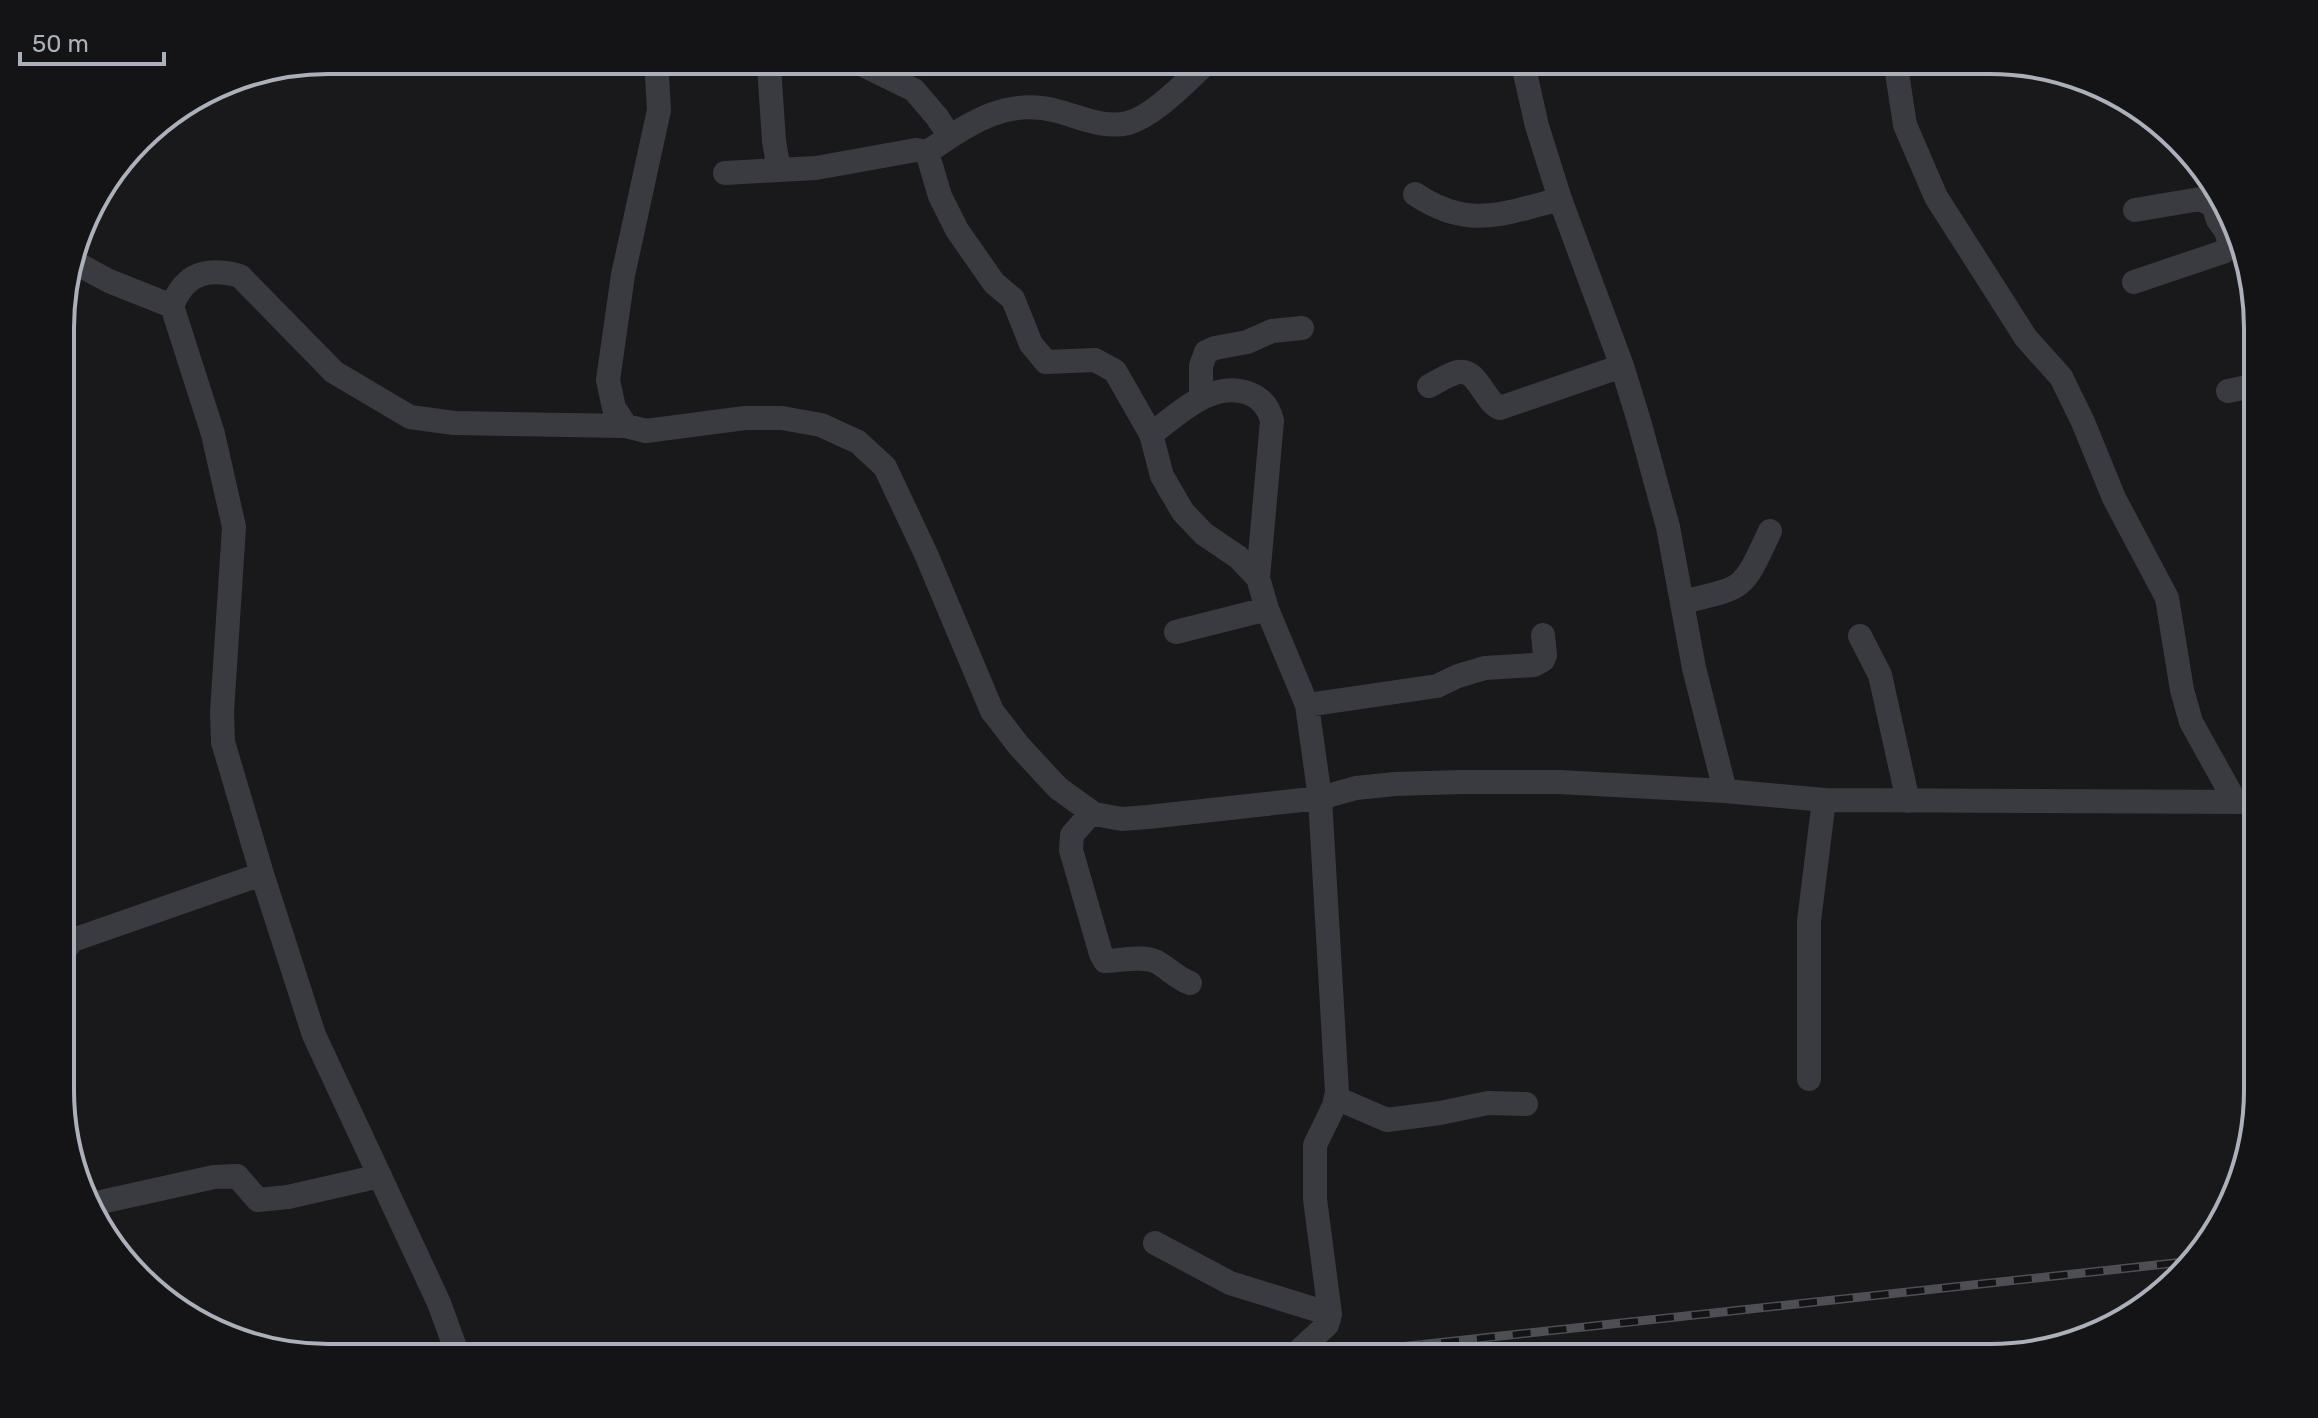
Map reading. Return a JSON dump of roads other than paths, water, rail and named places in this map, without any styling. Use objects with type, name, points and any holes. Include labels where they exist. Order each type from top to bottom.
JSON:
[{"type":"street","points":[[626,426],[614,408],[608,380],[623,275],[659,110],[657,74]]},
{"type":"street","points":[[770,74],[779,170]]},
{"type":"street","points":[[881,74],[914,90],[950,137]]},
{"type":"street","points":[[725,173],[816,168],[916,150],[927,152],[985,115],[1017,108],[1053,109],[1112,125],[1130,123],[1150,112],[1194,74]]},
{"type":"street","points":[[1525,74],[1537,126],[1560,199],[1622,366],[1668,527],[1694,668],[1725,791]]},
{"type":"street","points":[[1897,74],[1905,125],[1936,197],[2026,338],[2061,377],[2114,498],[2167,598],[2182,690],[2191,722],[2243,797]]},
{"type":"street","points":[[927,152],[940,196],[957,230],[994,283],[1013,299],[1031,344],[1046,362],[1095,360],[1115,371],[1151,434],[1162,476],[1183,512],[1204,534],[1238,557],[1258,578]]},
{"type":"street","points":[[1415,194],[1436,208],[1462,216],[1489,217],[1560,199]]},
{"type":"street","points":[[2135,210],[2200,199],[2211,204]]},
{"type":"street","points":[[2134,282],[2223,252],[2230,243]]},
{"type":"street","points":[[82,266],[109,281],[172,306]]},
{"type":"street","points":[[454,1344],[439,1303],[314,1035],[223,742],[222,712],[234,527],[213,434],[172,306],[179,289],[203,272],[240,276],[334,372],[410,417],[454,423],[626,426],[646,431],[745,418],[782,418],[821,425],[858,442],[885,467],[926,554],[992,711],[1058,788],[1091,813],[1122,819],[1320,798],[1356,788],[1463,782],[1559,782],[1824,800],[2243,801]]},
{"type":"street","points":[[1201,398],[1201,366],[1206,352],[1247,342],[1272,331],[1302,328]]},
{"type":"street","points":[[1429,386],[1459,371],[1468,373],[1475,378],[1491,404],[1500,408],[1622,366]]},
{"type":"street","points":[[2228,391],[2243,388]]},
{"type":"street","points":[[1151,434],[1201,398],[1226,390],[1254,395],[1270,412],[1272,421],[1258,578],[1267,609],[1307,705],[1320,798],[1336,1098],[1315,1145],[1315,1199],[1330,1314],[1327,1325],[1307,1343]]},
{"type":"street","points":[[1682,602],[1739,586],[1749,577],[1770,531]]},
{"type":"street","points":[[1176,632],[1267,609]]},
{"type":"street","points":[[1307,705],[1437,686],[1485,668],[1534,665],[1545,655],[1543,635]]},
{"type":"street","points":[[1860,636],[1880,675],[1908,801]]},
{"type":"street","points":[[1809,1079],[1809,921],[1824,800]]},
{"type":"street","points":[[1091,813],[1072,835],[1071,850],[1105,961],[1148,959],[1190,983]]},
{"type":"street","points":[[74,940],[262,874]]},
{"type":"street","points":[[1336,1098],[1387,1120],[1488,1103],[1526,1104]]},
{"type":"street","points":[[100,1202],[214,1177],[237,1176],[258,1200],[273,1200],[380,1176]]},
{"type":"street","points":[[1155,1243],[1230,1283],[1330,1314]]},
{"type":"railway","points":[[1433,1343],[2176,1263]]}]
